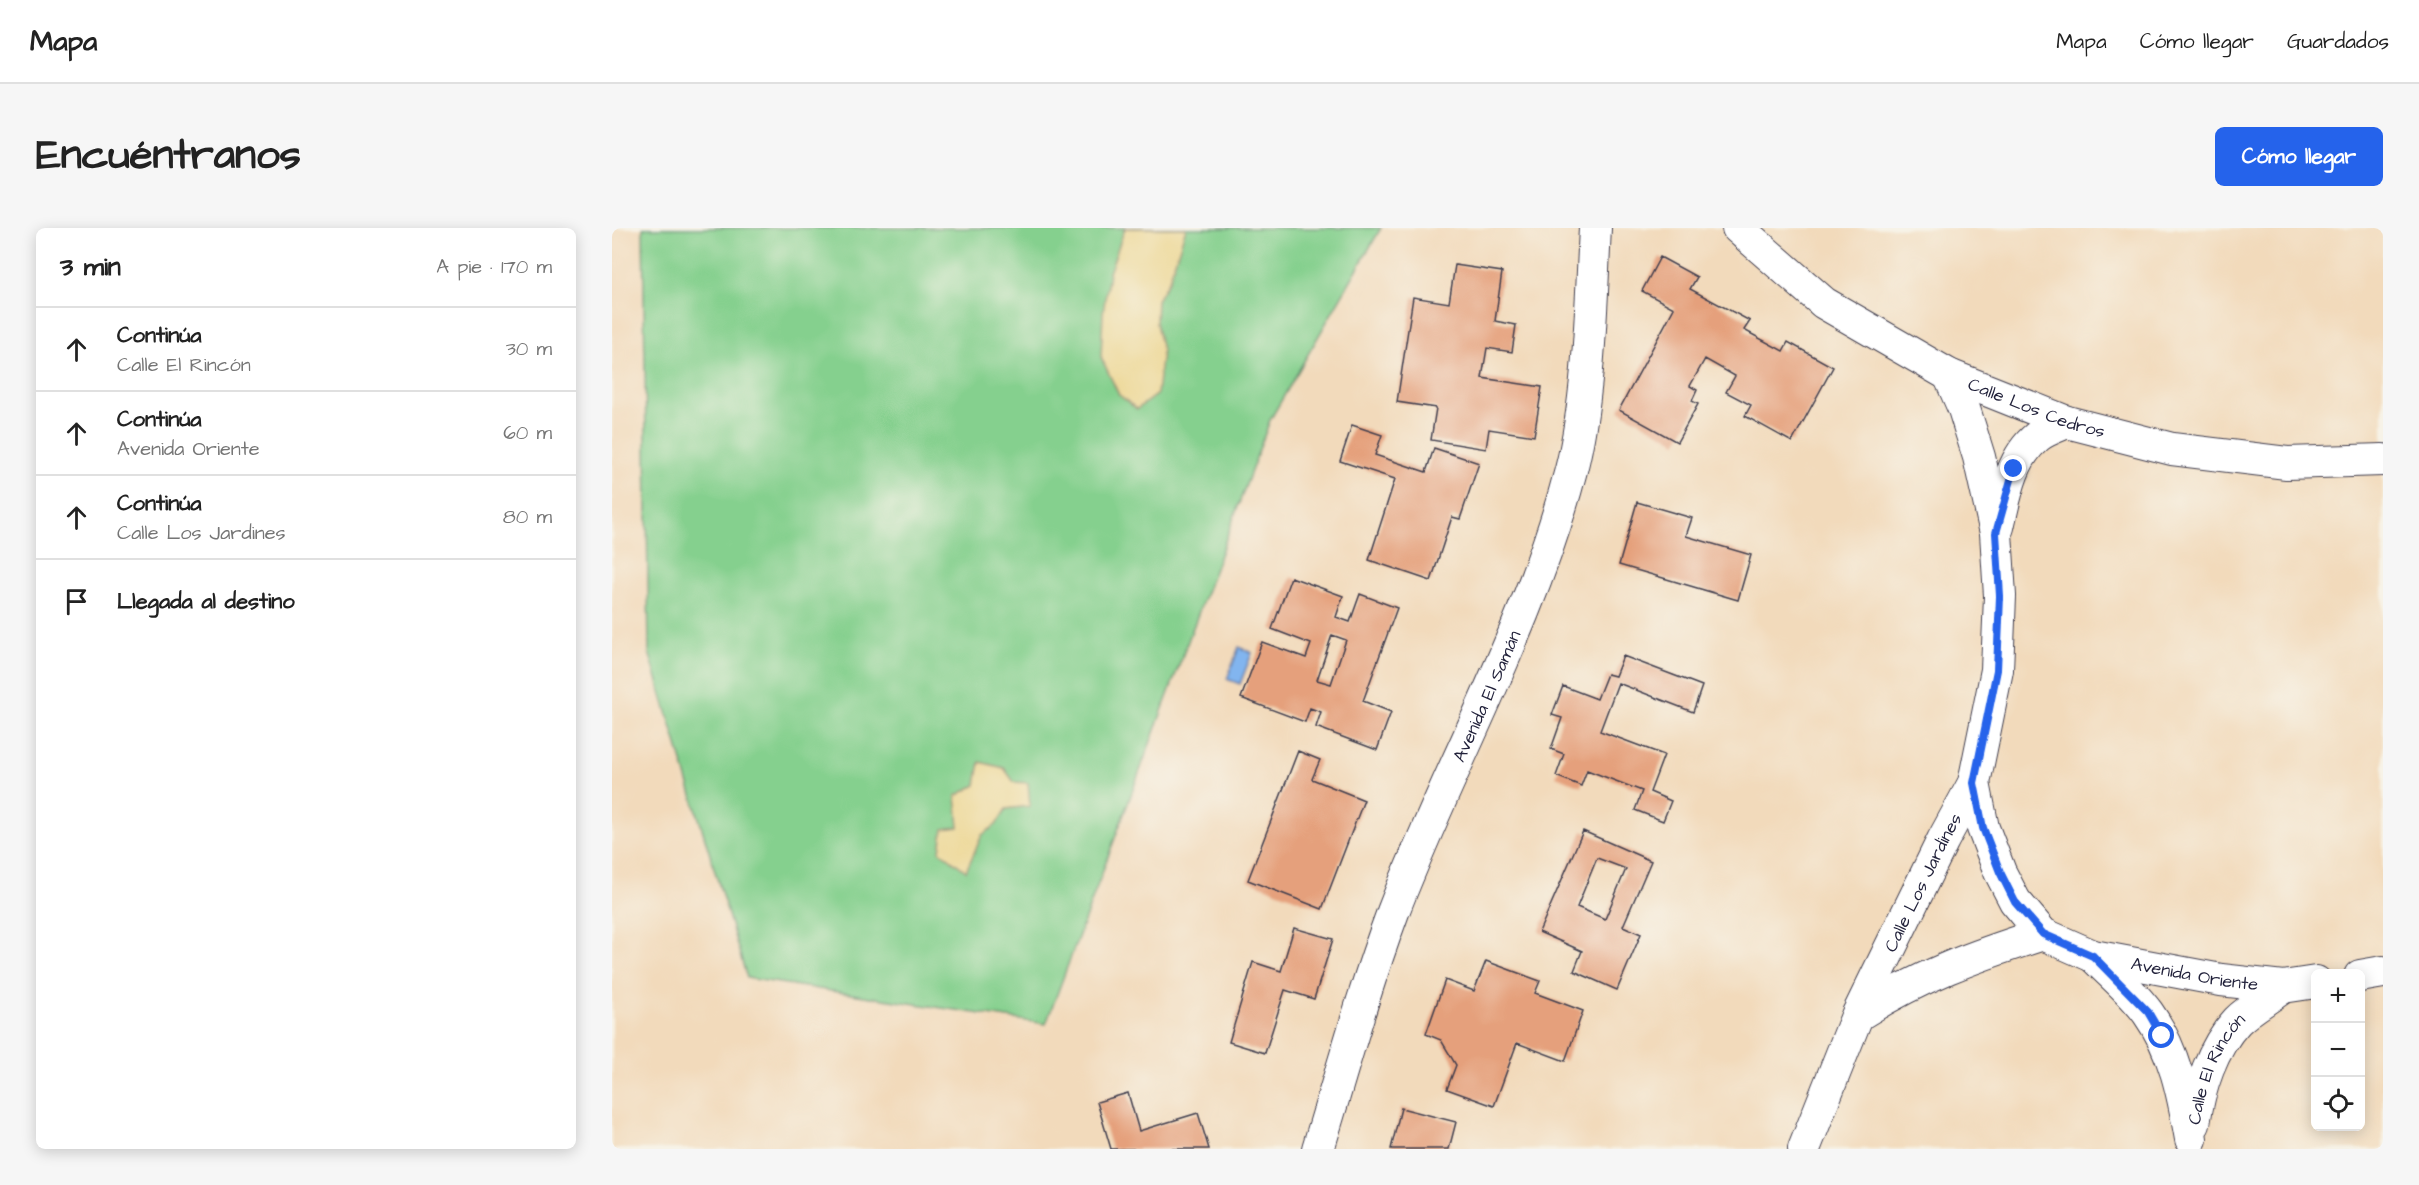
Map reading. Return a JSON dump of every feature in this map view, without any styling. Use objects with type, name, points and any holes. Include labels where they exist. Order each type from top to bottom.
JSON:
[{"type":"street","name":"Avenida El Samán","points":[[1318,1149],[1348,1046],[1394,912],[1532,591],[1571,469],[1589,344],[1595,228]]},
{"type":"street","name":"Calle Los Cedros","points":[[1738,228],[1824,303],[1949,375],[2067,422],[2172,449],[2288,463],[2383,460]]},
{"type":"street","name":"Calle Los Jardines","points":[[1804,1149],[1857,1016],[1943,840],[1974,783],[1997,670],[2000,596],[1996,533],[1979,457],[1964,409],[1949,375]]},
{"type":"street","name":"Calle Los Jardines","points":[[1996,533],[2014,469],[2023,452],[2037,436],[2067,422]]},
{"type":"street","name":"Avenida Oriente","points":[[1974,783],[1983,828],[2000,872],[2015,902],[2043,934],[2093,956],[2221,980],[2283,987],[2311,983]]},
{"type":"street","points":[[1857,1016],[1892,993],[1944,968],[2043,934]]},
{"type":"street","name":"Calle El Rincón","points":[[2093,956],[2148,1012],[2162,1036],[2181,1083],[2192,1144]]},
{"type":"street","points":[[2365,975],[2383,972]]},
{"type":"street","name":"Calle El Rincón","points":[[2192,1144],[2195,1114],[2205,1078],[2220,1044],[2238,1020],[2283,987]]},
{"type":"green space","points":[[643,228],[1381,228],[1270,420],[1046,1024],[747,978],[649,652]]},
{"type":"sand","points":[[1125,228],[1186,228],[1169,280],[1157,300],[1156,323],[1162,351],[1157,394],[1137,409],[1119,395],[1101,357],[1103,313],[1109,273]]},
{"type":"sand","points":[[980,762],[1004,768],[1014,782],[1028,783],[1030,806],[1006,809],[996,825],[982,835],[966,871],[940,851],[943,829],[959,827],[956,796],[976,785]]},
{"type":"water","points":[[1239,647],[1252,653],[1240,684],[1227,679]]},
{"type":"building","points":[[1660,257],[1697,277],[1690,289],[1750,321],[1744,330],[1783,351],[1788,342],[1833,367],[1792,442],[1745,416],[1751,405],[1726,392],[1735,376],[1705,359],[1690,386],[1697,390],[1692,401],[1698,404],[1677,442],[1619,410],[1674,308],[1642,291]]},
{"type":"building","points":[[1455,265],[1502,272],[1495,321],[1516,325],[1512,352],[1487,348],[1482,378],[1542,387],[1534,436],[1489,429],[1486,449],[1431,440],[1436,408],[1397,402],[1413,297],[1449,303]]},
{"type":"building","points":[[1352,425],[1382,435],[1375,455],[1426,472],[1434,448],[1479,463],[1460,519],[1452,517],[1431,581],[1369,560],[1395,479],[1340,461]]},
{"type":"building","points":[[1637,502],[1692,518],[1686,536],[1751,555],[1738,600],[1619,565]]},
{"type":"building","points":[[1291,577],[1343,596],[1336,617],[1350,622],[1360,594],[1397,608],[1363,701],[1391,712],[1377,750],[1316,727],[1321,712],[1310,708],[1305,722],[1241,698],[1262,642],[1306,658],[1311,644],[1272,629]],"holes":[[[1332,635],[1346,640],[1331,684],[1317,680]]]},
{"type":"building","points":[[1623,656],[1702,686],[1693,712],[1618,683],[1600,731],[1664,755],[1650,792],[1671,801],[1663,821],[1635,810],[1642,791],[1587,770],[1581,786],[1556,776],[1564,754],[1551,749],[1562,718],[1552,715],[1563,686],[1597,699],[1607,674],[1615,676]]},
{"type":"building","points":[[1298,751],[1320,760],[1312,779],[1364,800],[1322,909],[1248,880]]},
{"type":"building","points":[[1583,831],[1651,861],[1623,926],[1641,934],[1617,990],[1574,971],[1582,951],[1539,932]],"holes":[[[1597,858],[1626,869],[1605,919],[1577,907]]]},
{"type":"building","points":[[1294,928],[1333,939],[1314,999],[1285,990],[1265,1053],[1229,1042],[1253,962],[1281,971]]},
{"type":"building","points":[[1486,961],[1540,981],[1535,993],[1583,1011],[1565,1061],[1517,1043],[1494,1106],[1447,1089],[1456,1065],[1441,1040],[1426,1034],[1445,980],[1474,991]]},
{"type":"building","points":[[1128,1093],[1139,1131],[1198,1113],[1209,1149],[1111,1149],[1097,1102]]},
{"type":"building","points":[[1401,1108],[1456,1122],[1449,1149],[1391,1149]]},
{"type":"route","points":[[2014,469],[1996,533],[2000,596],[1997,670],[1974,783],[1983,828],[2000,872],[2015,902],[2043,934],[2093,956],[2148,1012],[2162,1036]]}]
